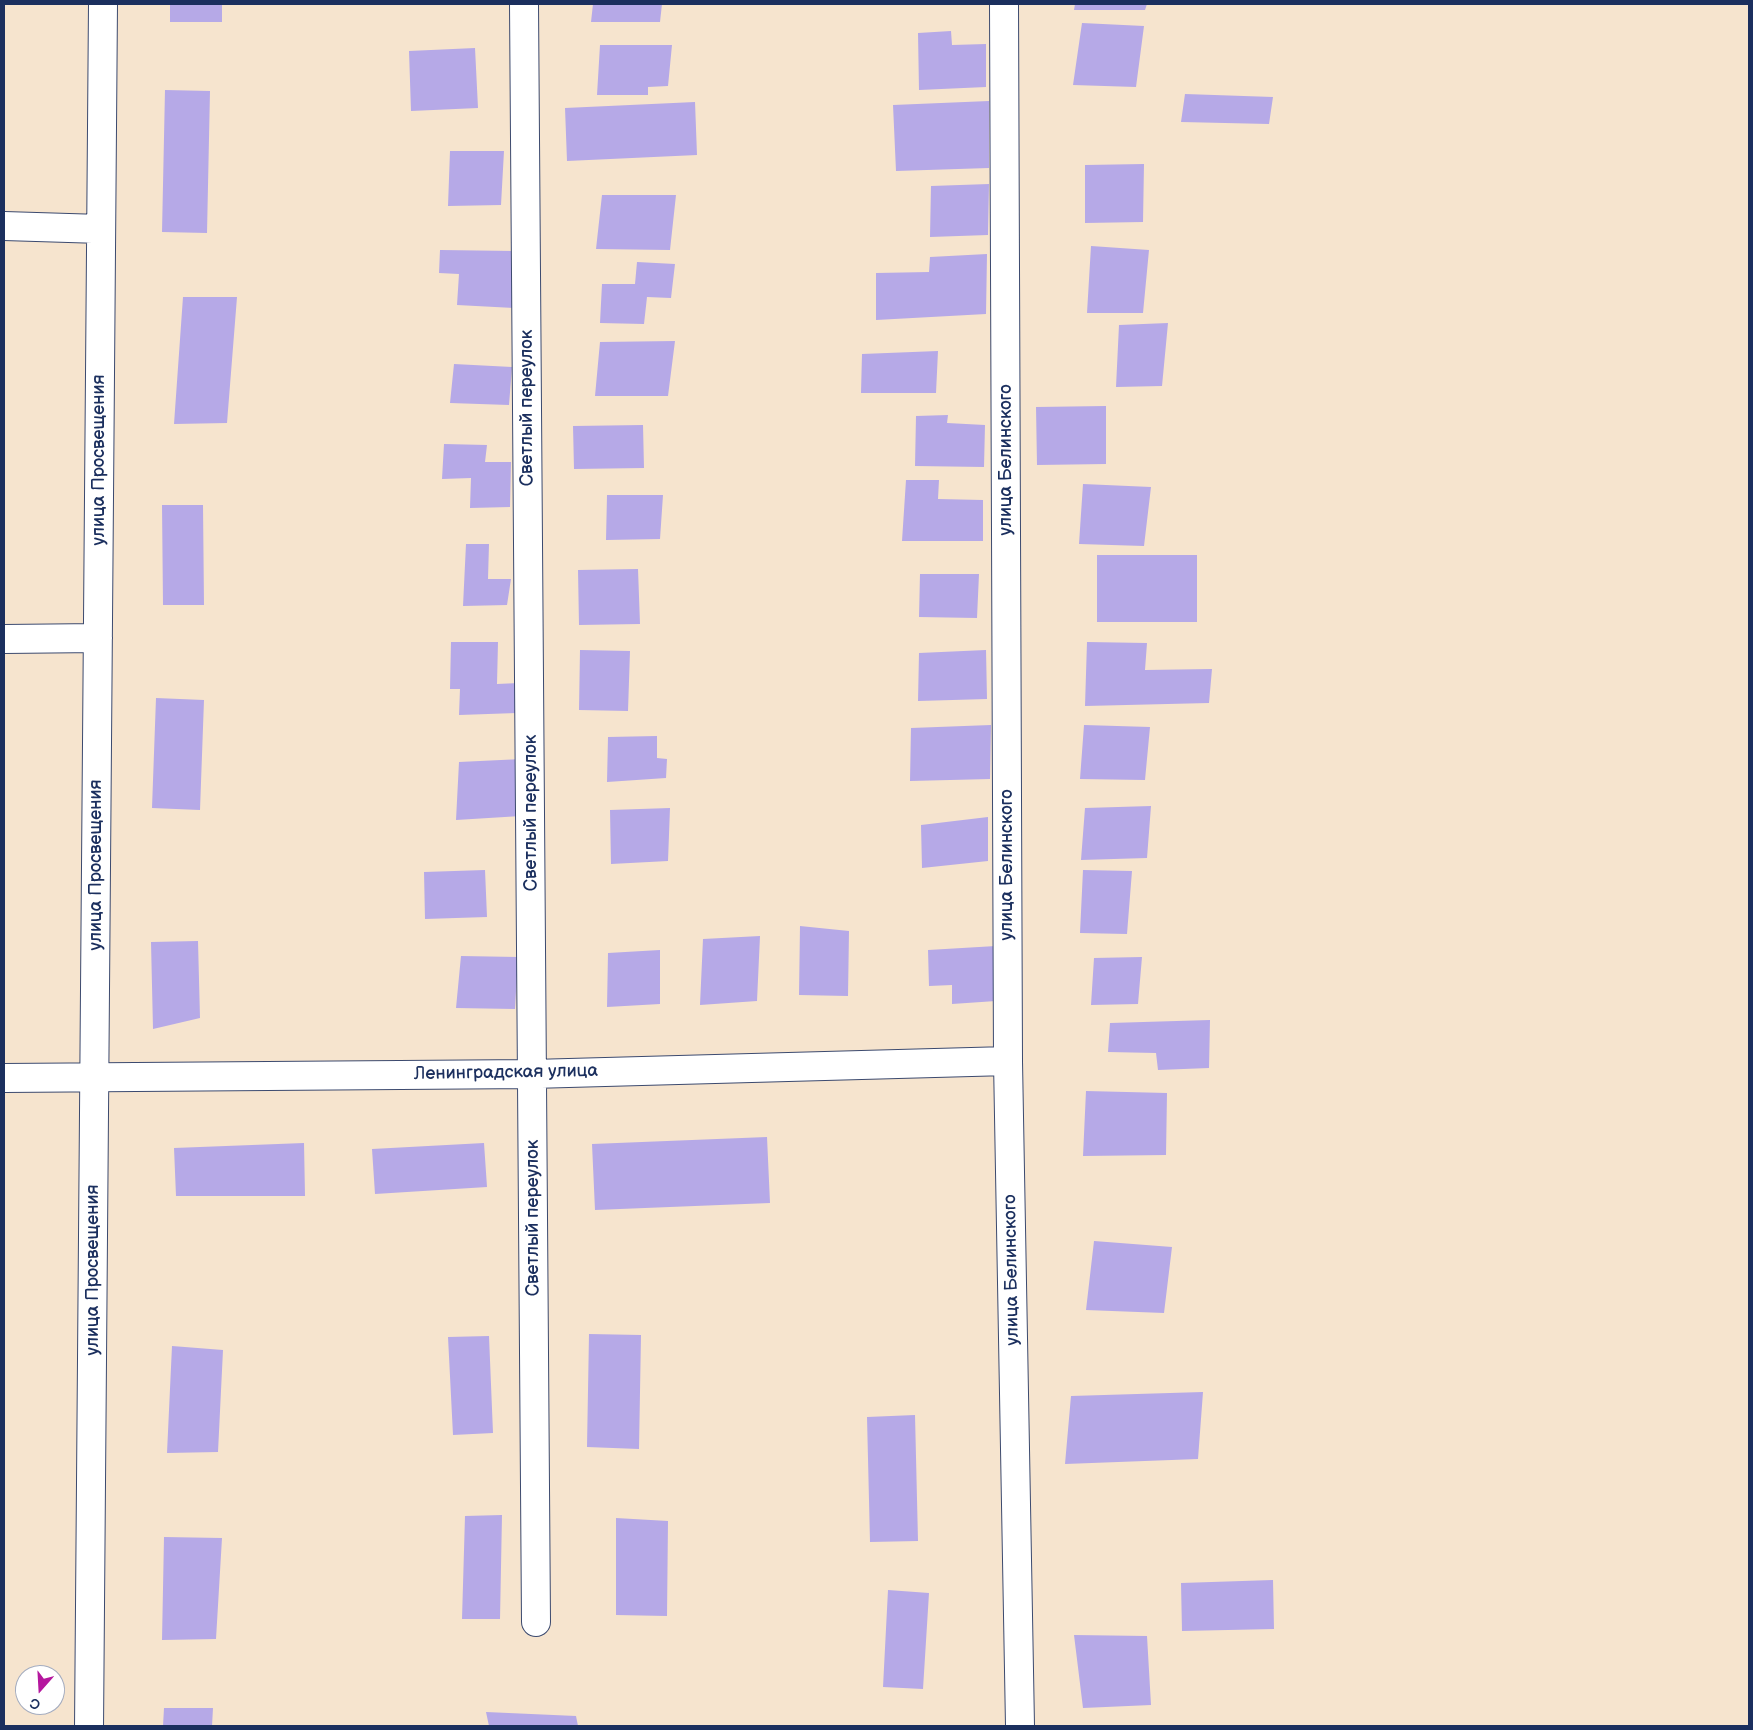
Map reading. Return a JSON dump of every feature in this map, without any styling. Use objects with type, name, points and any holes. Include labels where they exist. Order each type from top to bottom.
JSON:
[{"type":"street","name":"улица Просвещения","points":[[89,1726],[103,4]]},
{"type":"street","name":"Светлый переулок","points":[[524,4],[536,1622]]},
{"type":"street","name":"улица Белинского","points":[[1004,4],[1008,1061],[1020,1726]]},
{"type":"street","points":[[4,226],[101,229]]},
{"type":"street","points":[[4,639],[98,638]]},
{"type":"street","name":"Ленинградская улица","points":[[4,1078],[532,1074],[1008,1061]]},
{"type":"building","points":[[170,4],[222,4],[222,22],[170,22]]},
{"type":"building","points":[[593,4],[662,4],[660,22],[591,22]]},
{"type":"building","points":[[1075,4],[1147,4],[1145,10],[1074,10]]},
{"type":"building","points":[[1082,23],[1144,26],[1136,87],[1073,85]]},
{"type":"building","points":[[951,31],[952,45],[986,44],[986,87],[919,90],[918,33]]},
{"type":"building","points":[[600,45],[672,45],[668,86],[648,87],[648,95],[597,95]]},
{"type":"building","points":[[475,48],[478,108],[411,111],[409,51]]},
{"type":"building","points":[[165,90],[210,91],[207,233],[162,232]]},
{"type":"building","points":[[1185,94],[1273,97],[1269,124],[1181,122]]},
{"type":"building","points":[[989,101],[989,168],[896,171],[893,105]]},
{"type":"building","points":[[695,102],[697,155],[567,161],[565,108]]},
{"type":"building","points":[[450,151],[504,151],[501,205],[448,206]]},
{"type":"building","points":[[1144,164],[1143,222],[1085,223],[1085,165]]},
{"type":"building","points":[[989,184],[988,235],[930,237],[931,186]]},
{"type":"building","points":[[602,195],[676,195],[670,250],[596,249]]},
{"type":"building","points":[[1091,246],[1149,250],[1143,313],[1087,313]]},
{"type":"building","points":[[440,250],[514,251],[514,308],[457,305],[459,274],[439,273]]},
{"type":"building","points":[[987,254],[986,314],[876,320],[876,273],[929,272],[930,257]]},
{"type":"building","points":[[637,262],[675,264],[671,298],[647,297],[644,324],[600,323],[602,284],[635,284]]},
{"type":"building","points":[[183,297],[237,297],[227,423],[174,424]]},
{"type":"building","points":[[1168,323],[1162,386],[1116,387],[1119,325]]},
{"type":"building","points":[[675,341],[668,396],[595,396],[600,342]]},
{"type":"building","points":[[938,351],[936,393],[861,393],[862,354]]},
{"type":"building","points":[[454,364],[512,367],[509,405],[450,403]]},
{"type":"building","points":[[1106,406],[1106,464],[1037,465],[1036,407]]},
{"type":"building","points":[[948,415],[947,423],[985,425],[984,467],[915,466],[916,416]]},
{"type":"building","points":[[643,425],[644,468],[574,469],[573,426]]},
{"type":"building","points":[[444,444],[487,445],[485,462],[511,462],[510,507],[470,508],[471,478],[442,479]]},
{"type":"building","points":[[906,480],[939,480],[938,499],[983,500],[983,541],[902,541]]},
{"type":"building","points":[[1083,484],[1151,487],[1144,546],[1079,544]]},
{"type":"building","points":[[607,495],[663,495],[660,539],[606,540]]},
{"type":"building","points":[[162,505],[203,505],[204,605],[163,605]]},
{"type":"building","points":[[466,544],[489,544],[488,579],[511,579],[507,605],[463,606]]},
{"type":"building","points":[[1097,555],[1197,555],[1197,622],[1097,622]]},
{"type":"building","points":[[638,569],[640,624],[579,625],[578,570]]},
{"type":"building","points":[[920,574],[979,574],[977,618],[919,617]]},
{"type":"building","points":[[451,642],[498,642],[497,684],[519,683],[517,713],[459,715],[460,689],[450,689]]},
{"type":"building","points":[[1087,642],[1147,643],[1145,670],[1212,669],[1209,703],[1085,706]]},
{"type":"building","points":[[580,650],[630,651],[628,711],[579,710]]},
{"type":"building","points":[[986,650],[987,699],[918,701],[919,653]]},
{"type":"building","points":[[156,698],[204,700],[200,810],[152,808]]},
{"type":"building","points":[[991,725],[990,779],[910,781],[911,728]]},
{"type":"building","points":[[1084,725],[1150,727],[1145,780],[1080,779]]},
{"type":"building","points":[[657,736],[657,758],[667,759],[666,778],[607,782],[608,737]]},
{"type":"building","points":[[522,759],[521,816],[456,820],[459,762]]},
{"type":"building","points":[[1151,806],[1147,858],[1081,860],[1085,808]]},
{"type":"building","points":[[670,808],[668,861],[611,864],[610,810]]},
{"type":"building","points":[[988,817],[988,861],[922,868],[921,825]]},
{"type":"building","points":[[485,870],[487,917],[425,919],[424,872]]},
{"type":"building","points":[[1083,870],[1132,871],[1127,934],[1080,933]]},
{"type":"building","points":[[800,926],[849,931],[848,996],[799,995]]},
{"type":"building","points":[[760,936],[757,1001],[700,1005],[703,939]]},
{"type":"building","points":[[198,941],[200,1018],[153,1029],[151,942]]},
{"type":"building","points":[[996,946],[996,1001],[952,1004],[952,985],[929,986],[928,950]]},
{"type":"building","points":[[660,950],[660,1004],[607,1007],[608,953]]},
{"type":"building","points":[[461,956],[518,957],[515,1009],[456,1008]]},
{"type":"building","points":[[1142,957],[1138,1004],[1091,1005],[1094,958]]},
{"type":"building","points":[[1210,1020],[1209,1068],[1158,1070],[1156,1053],[1108,1052],[1110,1023]]},
{"type":"building","points":[[1086,1091],[1167,1093],[1166,1155],[1083,1156]]},
{"type":"building","points":[[767,1137],[770,1203],[595,1210],[592,1144]]},
{"type":"building","points":[[304,1143],[305,1196],[176,1196],[174,1148]]},
{"type":"building","points":[[484,1143],[487,1187],[375,1194],[372,1149]]},
{"type":"building","points":[[1094,1241],[1172,1247],[1164,1313],[1086,1310]]},
{"type":"building","points":[[589,1334],[641,1335],[639,1449],[587,1447]]},
{"type":"building","points":[[489,1336],[493,1433],[453,1435],[448,1337]]},
{"type":"building","points":[[172,1346],[223,1350],[218,1452],[167,1453]]},
{"type":"building","points":[[1203,1392],[1198,1459],[1065,1464],[1071,1396]]},
{"type":"building","points":[[915,1415],[918,1541],[870,1542],[867,1417]]},
{"type":"building","points":[[502,1515],[500,1619],[462,1619],[465,1516]]},
{"type":"building","points":[[616,1518],[668,1521],[667,1616],[616,1615]]},
{"type":"building","points":[[164,1537],[222,1538],[216,1639],[162,1640]]},
{"type":"building","points":[[1273,1580],[1274,1629],[1182,1631],[1181,1583]]},
{"type":"building","points":[[888,1590],[929,1593],[923,1689],[883,1687]]},
{"type":"building","points":[[1074,1635],[1147,1636],[1151,1705],[1083,1708]]},
{"type":"building","points":[[164,1708],[213,1708],[212,1726],[163,1726]]},
{"type":"building","points":[[486,1712],[576,1716],[578,1726],[489,1726]]}]
